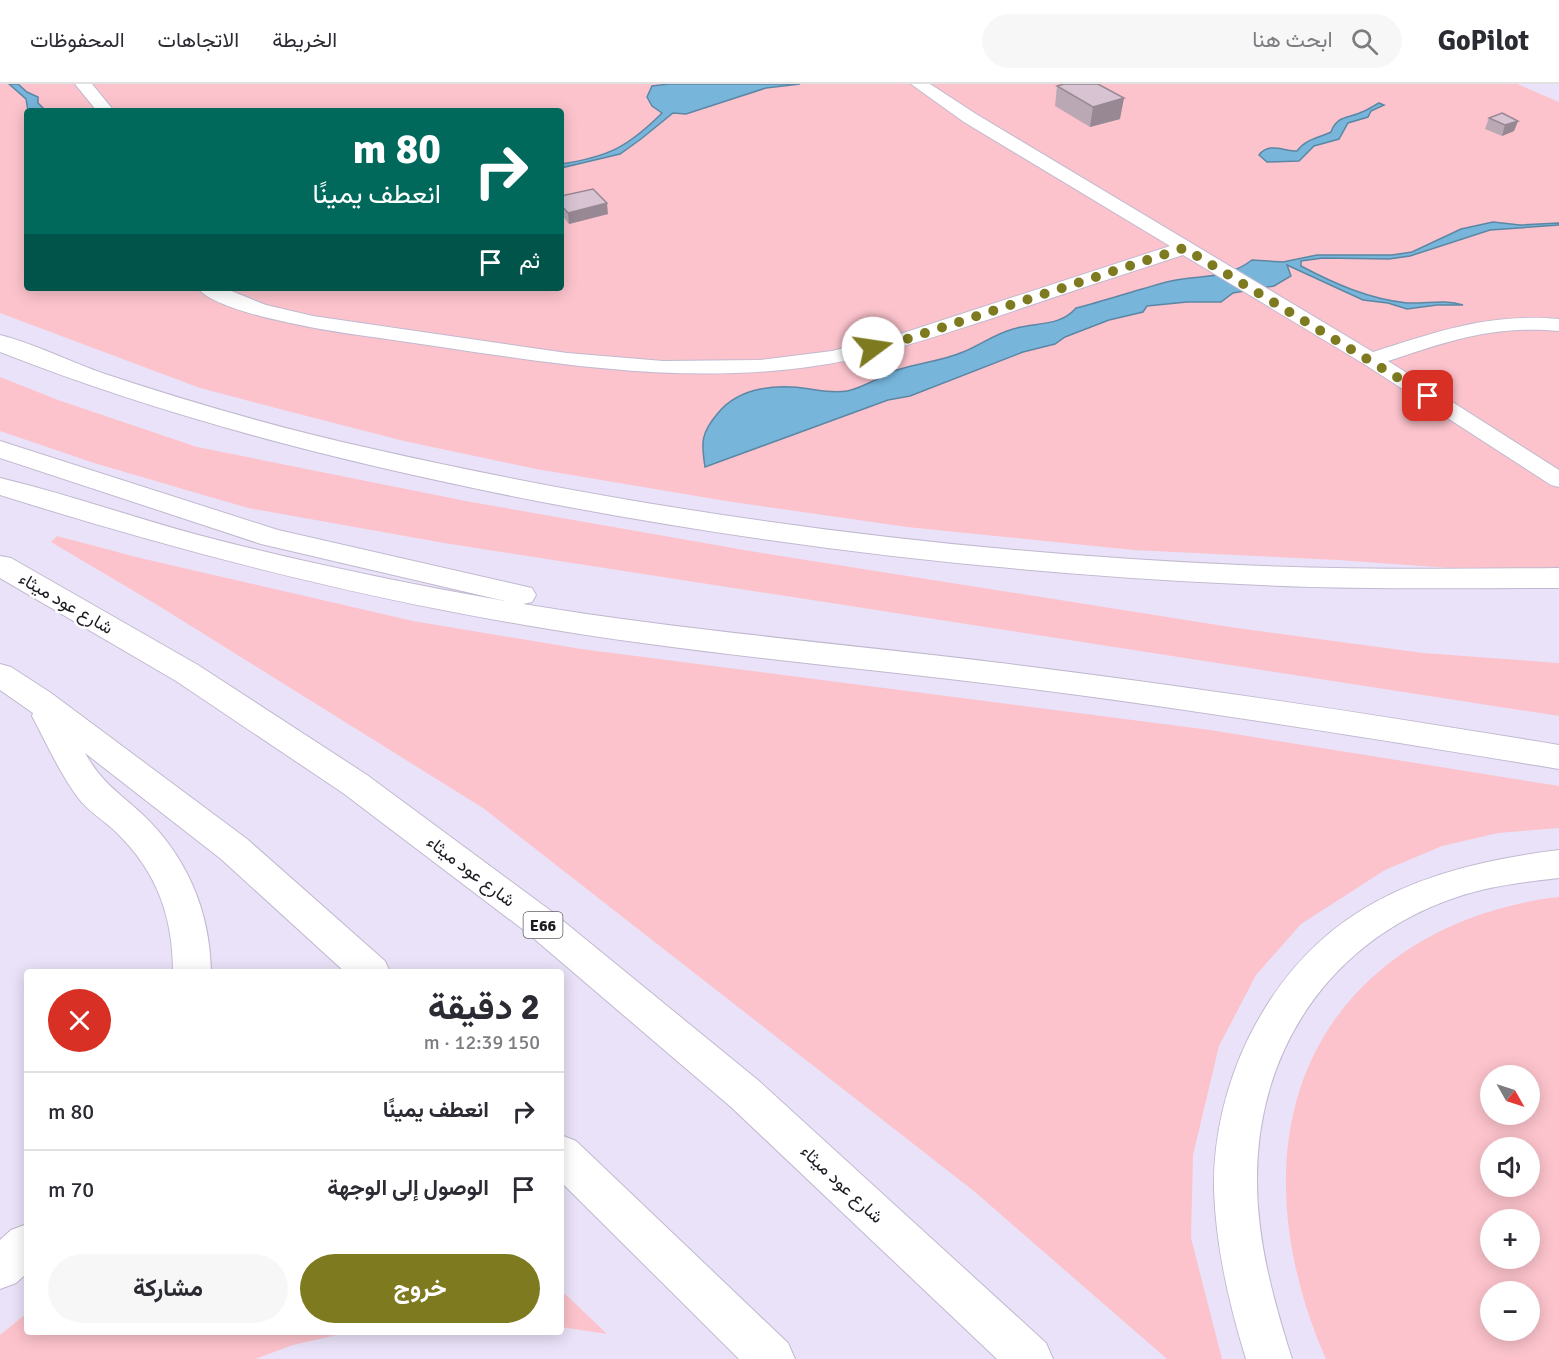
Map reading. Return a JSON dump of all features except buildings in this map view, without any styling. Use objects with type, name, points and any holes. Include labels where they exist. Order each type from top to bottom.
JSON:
[{"type":"main road","points":[[0,343],[94,379],[230,422],[386,461],[554,496],[736,526],[928,551],[1126,568],[1329,578],[1559,578]]},
{"type":"main road","points":[[0,449],[271,538],[474,582],[552,604],[619,629]]},
{"type":"main road","points":[[0,486],[165,536],[334,578],[441,600],[619,629],[1183,698],[1559,757]]},
{"type":"main road","name":"شارع عود ميثاء","points":[[0,565],[197,679],[355,784],[538,921],[745,1094],[1030,1359]]},
{"type":"main road","points":[[0,675],[39,701],[234,849],[368,969]]},
{"type":"main road","points":[[39,701],[82,778],[93,793],[129,822],[163,861],[184,907],[190,934],[192,969]]},
{"type":"main road","points":[[1269,1359],[1248,1285],[1236,1197],[1238,1144],[1246,1095],[1261,1052],[1281,1012],[1306,977],[1336,947],[1371,921],[1408,900],[1449,884],[1494,872],[1559,864]]},
{"type":"main road","points":[[564,1157],[772,1359]]},
{"type":"main road","points":[[0,1268],[24,1248]]},
{"type":"lane","points":[[83,84],[103,108]]},
{"type":"lane","points":[[919,84],[970,118],[1371,360],[1559,480]]},
{"type":"lane","points":[[216,291],[275,313],[523,354],[680,369],[744,368],[818,359],[907,339],[1184,248]]},
{"type":"lane","points":[[1371,360],[1493,325],[1525,322],[1559,325]]},
{"type":"shaded area","points":[[0,84],[1517,84],[1559,102],[1559,569],[1463,569],[1338,560],[1133,550],[907,527],[726,501],[536,469],[404,441],[200,388],[0,313]]},
{"type":"shaded area","points":[[0,377],[58,400],[197,447],[471,502],[750,551],[1230,627],[1423,653],[1559,663],[1559,716],[444,543],[248,508],[94,463],[0,431]]},
{"type":"shaded area","points":[[57,536],[140,558],[413,621],[581,649],[1210,730],[1559,786],[1559,828],[1498,833],[1442,846],[1385,870],[1301,924],[1256,975],[1219,1046],[1193,1155],[1191,1238],[1222,1359],[1167,1359],[975,1192],[483,808],[159,606],[51,542]]},
{"type":"shaded area","points":[[1559,897],[1559,1359],[1326,1359],[1304,1301],[1290,1239],[1287,1208],[1288,1145],[1293,1115],[1307,1069],[1329,1028],[1356,993],[1389,963],[1427,938],[1468,919],[1513,905]]},
{"type":"shaded area","points":[[564,1293],[607,1334],[564,1327]]},
{"type":"shaded area","points":[[24,1315],[24,1335],[337,1335],[293,1345],[255,1359],[0,1359],[0,1335]]},
{"type":"water","points":[[9,84],[18,84],[27,92],[38,97],[38,103],[43,108],[28,108],[26,99]]},
{"type":"water","points":[[800,84],[766,88],[686,114],[673,113],[620,154],[564,167],[564,163],[592,158],[616,149],[650,125],[662,113],[652,106],[647,97],[652,86]]},
{"type":"water","points":[[1379,103],[1384,105],[1371,111],[1368,117],[1348,123],[1339,139],[1314,146],[1299,161],[1267,162],[1259,155],[1272,148],[1297,151],[1308,141],[1331,132],[1340,120]]},
{"type":"water","points":[[1493,222],[1520,225],[1559,223],[1559,225],[1490,230],[1410,256],[1389,259],[1323,258],[1301,261],[1301,266],[1327,279],[1379,298],[1407,303],[1442,302],[1463,305],[1437,305],[1407,309],[1388,303],[1363,300],[1287,265],[1291,276],[1274,286],[1233,293],[1221,302],[1187,302],[1147,306],[1143,312],[1109,320],[1065,337],[1055,344],[1023,352],[910,396],[888,400],[705,467],[703,444],[708,426],[727,404],[749,392],[773,387],[798,387],[828,392],[847,391],[897,370],[955,355],[1006,331],[1055,321],[1070,314],[1076,308],[1171,281],[1222,274],[1242,267],[1252,260],[1283,262],[1317,255],[1392,255],[1412,252],[1461,229]]},
{"type":"route","points":[[873,348],[907,339],[1184,248],[1428,396]]}]
